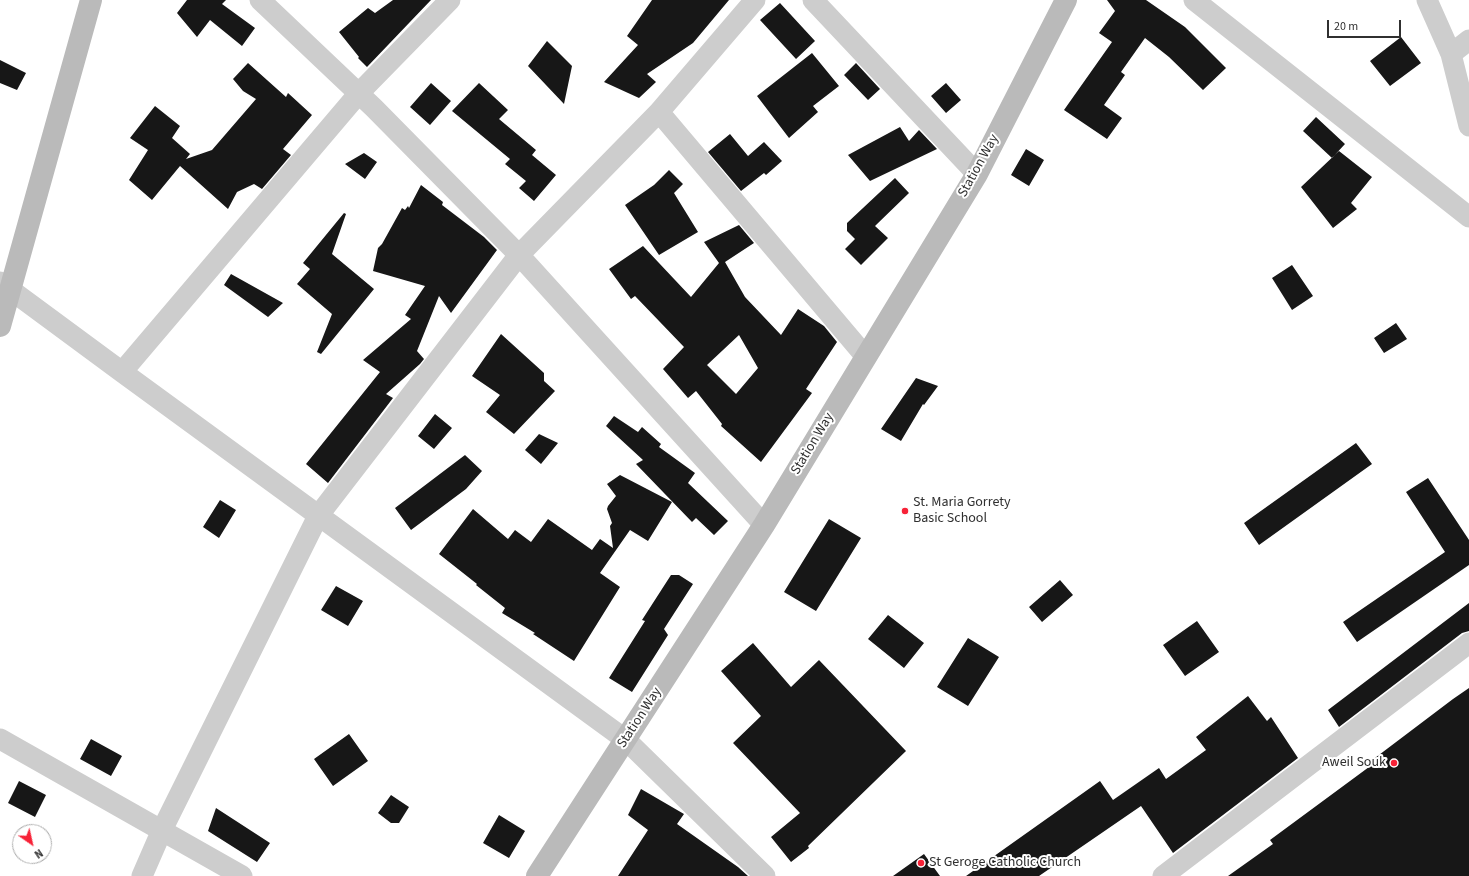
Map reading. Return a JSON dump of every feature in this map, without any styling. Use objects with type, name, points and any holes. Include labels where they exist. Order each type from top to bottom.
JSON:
[{"type":"main road","points":[[0,326],[5,286],[91,0]]},
{"type":"main road","name":"Station Way","points":[[537,876],[764,524],[977,174],[1066,0]]},
{"type":"street","points":[[260,0],[359,93],[519,254],[764,524]]},
{"type":"street","points":[[122,372],[359,93],[450,0]]},
{"type":"street","points":[[142,876],[162,830],[318,516],[519,254],[659,112],[755,0]]},
{"type":"street","points":[[813,0],[977,174]]},
{"type":"street","points":[[1194,0],[1469,217]]},
{"type":"street","points":[[1427,0],[1451,54],[1469,126]]},
{"type":"street","points":[[1451,54],[1469,40]]},
{"type":"street","points":[[659,112],[866,357]]},
{"type":"street","points":[[5,286],[626,740],[765,876]]},
{"type":"street","points":[[1163,876],[1469,643]]},
{"type":"street","points":[[0,739],[242,876]]},
{"type":"building","points":[[187,0],[226,0],[222,4],[255,28],[242,46],[210,20],[197,37],[177,13]]},
{"type":"building","points":[[393,0],[431,0],[367,67],[358,58],[359,57],[339,32],[368,8],[375,13]]},
{"type":"building","points":[[652,0],[729,0],[693,43],[647,74],[656,82],[639,98],[604,82],[638,45],[627,36]]},
{"type":"building","points":[[1107,0],[1146,0],[1185,27],[1226,68],[1203,90],[1169,57],[1145,38],[1121,72],[1125,75],[1104,105],[1122,118],[1107,139],[1064,110],[1112,42],[1099,33],[1115,11]]},
{"type":"building","points":[[780,3],[815,41],[796,59],[760,20]]},
{"type":"building","points":[[1401,37],[1421,63],[1390,86],[1370,61]]},
{"type":"building","points":[[547,41],[572,66],[564,104],[528,66]]},
{"type":"building","points":[[812,53],[839,86],[813,106],[818,112],[789,138],[757,96]]},
{"type":"building","points":[[0,60],[26,73],[17,90],[0,83]]},
{"type":"building","points":[[248,63],[286,97],[288,93],[312,115],[283,149],[291,155],[262,189],[254,184],[237,192],[228,209],[180,166],[152,200],[129,180],[148,150],[130,138],[155,106],[180,126],[172,138],[190,154],[186,159],[212,150],[256,99],[243,91],[233,79]]},
{"type":"building","points":[[856,63],[880,89],[868,100],[844,75]]},
{"type":"building","points":[[431,83],[451,101],[430,125],[410,107]]},
{"type":"building","points":[[479,83],[508,110],[499,119],[536,150],[532,155],[556,175],[534,201],[519,188],[526,181],[505,164],[510,159],[452,111]]},
{"type":"building","points":[[946,83],[961,100],[946,113],[931,96]]},
{"type":"building","points":[[1316,117],[1345,144],[1332,158],[1303,131]]},
{"type":"building","points":[[900,127],[909,141],[919,130],[937,149],[870,181],[848,155]]},
{"type":"building","points":[[730,134],[748,156],[764,142],[782,161],[766,175],[764,173],[741,191],[708,152]]},
{"type":"building","points":[[1026,149],[1044,160],[1029,186],[1011,175]]},
{"type":"building","points":[[1339,151],[1372,177],[1351,203],[1357,209],[1333,228],[1301,187]]},
{"type":"building","points":[[364,153],[377,162],[365,179],[345,164]]},
{"type":"building","points":[[669,170],[683,184],[674,193],[698,232],[659,255],[625,205],[654,185]]},
{"type":"building","points":[[895,178],[909,193],[875,226],[888,238],[861,265],[845,249],[855,239],[847,231],[847,223]]},
{"type":"building","points":[[421,185],[443,202],[442,205],[484,237],[497,250],[451,313],[439,296],[417,351],[424,359],[386,394],[393,398],[328,483],[306,464],[380,372],[363,360],[411,319],[405,315],[425,286],[373,271],[378,248],[382,244],[402,208],[405,210],[408,206],[409,208]]},
{"type":"building","points":[[344,213],[346,214],[332,254],[374,289],[321,354],[317,352],[332,314],[297,284],[310,269],[303,263]]},
{"type":"building","points":[[739,225],[754,243],[725,262],[745,297],[781,335],[798,309],[824,326],[837,342],[806,389],[812,393],[761,462],[721,426],[722,424],[696,391],[688,398],[663,369],[684,347],[635,296],[631,299],[609,269],[643,246],[691,297],[719,263],[704,242]],"holes":[[[739,335],[758,368],[736,394],[707,365]]]},
{"type":"building","points":[[1292,265],[1313,296],[1292,310],[1272,278]]},
{"type":"building","points":[[231,274],[283,303],[268,317],[224,285]]},
{"type":"building","points":[[1396,323],[1407,339],[1384,353],[1374,338]]},
{"type":"building","points":[[501,334],[544,373],[544,381],[555,391],[514,434],[486,412],[500,395],[472,376]]},
{"type":"building","points":[[916,378],[938,386],[924,405],[923,404],[901,441],[881,429]]},
{"type":"building","points":[[435,414],[452,428],[434,449],[418,436]]},
{"type":"building","points":[[614,416],[638,432],[642,427],[661,444],[659,447],[695,473],[688,483],[728,521],[714,535],[696,518],[692,522],[636,464],[643,460],[606,426]]},
{"type":"building","points":[[539,434],[558,443],[541,464],[525,450]]},
{"type":"building","points":[[1356,443],[1372,464],[1259,545],[1244,523]]},
{"type":"building","points":[[465,455],[482,471],[466,489],[411,530],[395,508]]},
{"type":"building","points":[[620,475],[672,502],[648,541],[630,530],[600,573],[620,587],[574,661],[533,634],[535,633],[502,613],[505,608],[439,554],[473,509],[508,539],[515,530],[531,542],[548,519],[592,550],[600,539],[613,548],[610,526],[612,523],[607,509],[616,496],[607,484]]},
{"type":"building","points":[[1428,478],[1469,540],[1469,565],[1357,642],[1343,622],[1445,552],[1406,492]]},
{"type":"building","points":[[220,500],[236,510],[219,538],[203,527]]},
{"type":"building","points":[[829,519],[861,538],[816,611],[784,592]]},
{"type":"building","points":[[671,575],[679,575],[693,584],[664,629],[668,635],[632,692],[609,678],[645,621],[642,620]]},
{"type":"building","points":[[1060,580],[1073,595],[1042,622],[1029,607]]},
{"type":"building","points":[[336,586],[363,601],[348,626],[321,610]]},
{"type":"building","points":[[1469,603],[1469,631],[1462,633],[1339,727],[1328,710]]},
{"type":"building","points":[[888,615],[924,643],[904,668],[868,639]]},
{"type":"building","points":[[1197,621],[1219,652],[1185,676],[1163,645]]},
{"type":"building","points":[[968,638],[999,657],[968,706],[937,687]]},
{"type":"building","points":[[753,643],[791,687],[819,660],[906,751],[808,846],[809,848],[791,862],[771,837],[800,813],[733,743],[761,716],[721,671]]},
{"type":"building","name":"Aweil Souk","points":[[1469,688],[1469,876],[1228,876],[1273,844],[1270,840],[1369,767],[1367,764]]},
{"type":"building","points":[[1248,696],[1267,721],[1271,717],[1298,758],[1173,853],[1141,806],[1039,876],[966,876],[1100,781],[1113,800],[1159,768],[1166,779],[1206,750],[1196,737]]},
{"type":"building","points":[[349,734],[368,761],[333,786],[314,759]]},
{"type":"building","points":[[91,739],[122,756],[111,776],[80,759]]},
{"type":"building","points":[[19,781],[46,795],[35,817],[8,803]]},
{"type":"building","points":[[641,789],[684,814],[677,824],[738,867],[748,876],[618,876],[648,830],[628,815]]},
{"type":"building","points":[[391,795],[409,807],[399,823],[391,823],[378,813]]},
{"type":"building","points":[[216,808],[270,843],[257,862],[208,831]]},
{"type":"building","points":[[499,815],[525,831],[509,858],[483,843]]},
{"type":"building","name":"St Geroge Catholic Church","points":[[924,854],[940,876],[893,876]]},
{"type":"place","name":"St. Maria Gorrety Basic School","points":[[905,511]]},
{"type":"place","name":"Aweil Souk","points":[[1394,763]]},
{"type":"place","name":"St Geroge Catholic Church","points":[[921,863]]}]
